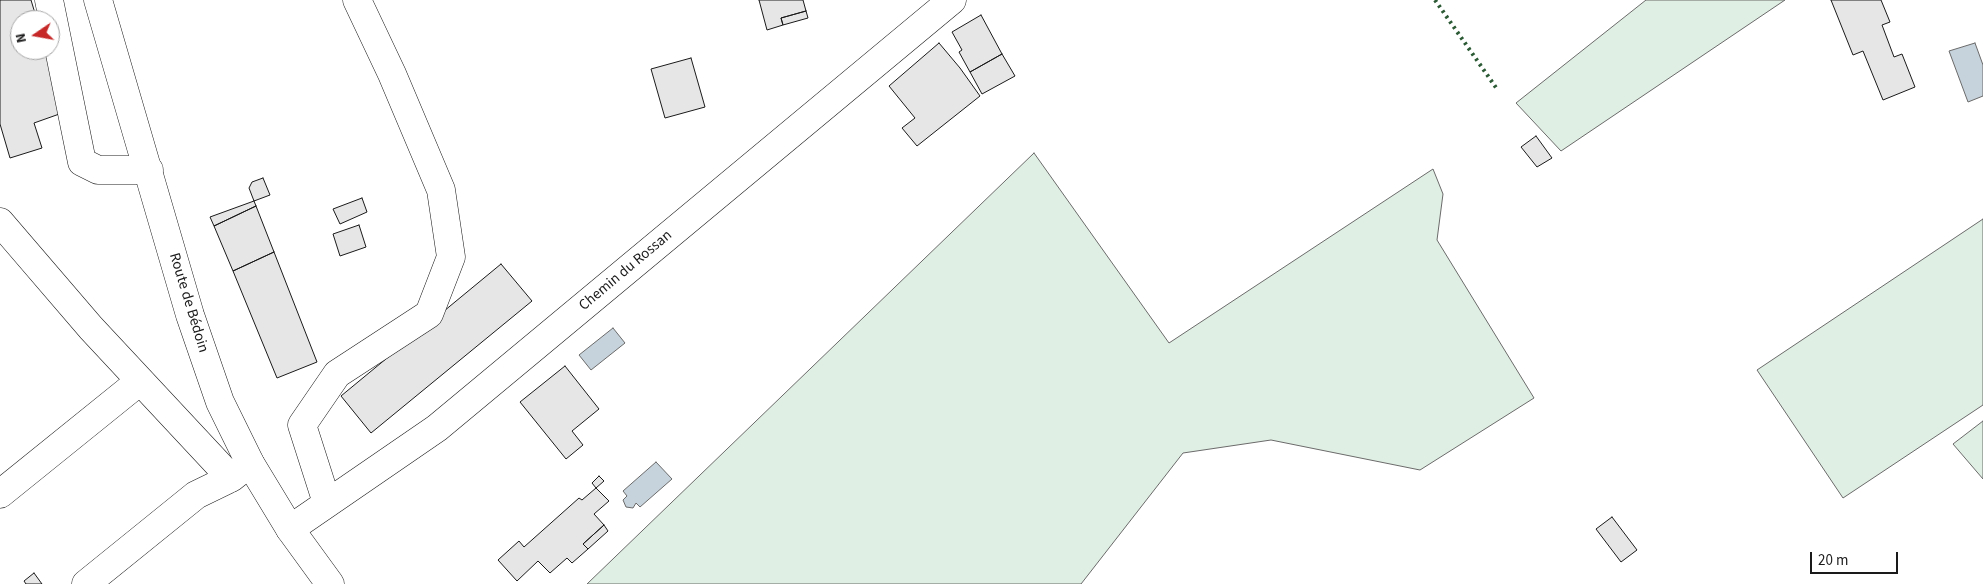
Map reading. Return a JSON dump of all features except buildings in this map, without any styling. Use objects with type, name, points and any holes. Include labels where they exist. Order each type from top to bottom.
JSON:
[{"type":"street","points":[[49,0],[82,162],[98,170],[149,170]]},
{"type":"street","name":"Route de Bédoin","points":[[98,0],[190,315],[241,471],[290,529],[330,584]]},
{"type":"street","points":[[327,503],[302,425],[336,374],[429,314],[451,257],[440,190],[392,74],[357,0]]},
{"type":"street","name":"Chemin du Rossan","points":[[290,529],[438,428],[952,0]]},
{"type":"street","points":[[0,222],[90,328],[140,381],[241,471]]},
{"type":"street","points":[[0,494],[140,381]]},
{"type":"street","points":[[86,584],[196,495],[241,471]]},
{"type":"street","points":[[108,584],[207,504],[241,471]]},
{"type":"green space","points":[[1646,0],[1785,0],[1561,151],[1516,103]]},
{"type":"green space","points":[[1034,153],[1169,343],[1433,169],[1443,194],[1437,240],[1534,398],[1420,470],[1271,440],[1183,453],[1081,584],[587,584]]},
{"type":"green space","points":[[1983,219],[1983,405],[1843,498],[1757,370]]},
{"type":"green space","points":[[1983,421],[1983,479],[1953,444]]},
{"type":"shaded area","points":[[1975,43],[1983,65],[1983,96],[1968,102],[1949,51]]},
{"type":"shaded area","points":[[613,328],[625,343],[591,370],[579,355]]},
{"type":"shaded area","points":[[656,462],[672,479],[640,507],[636,503],[633,508],[626,507],[623,500],[627,496],[623,491]]},
{"type":"hedge","points":[[1435,0],[1497,89]]}]
